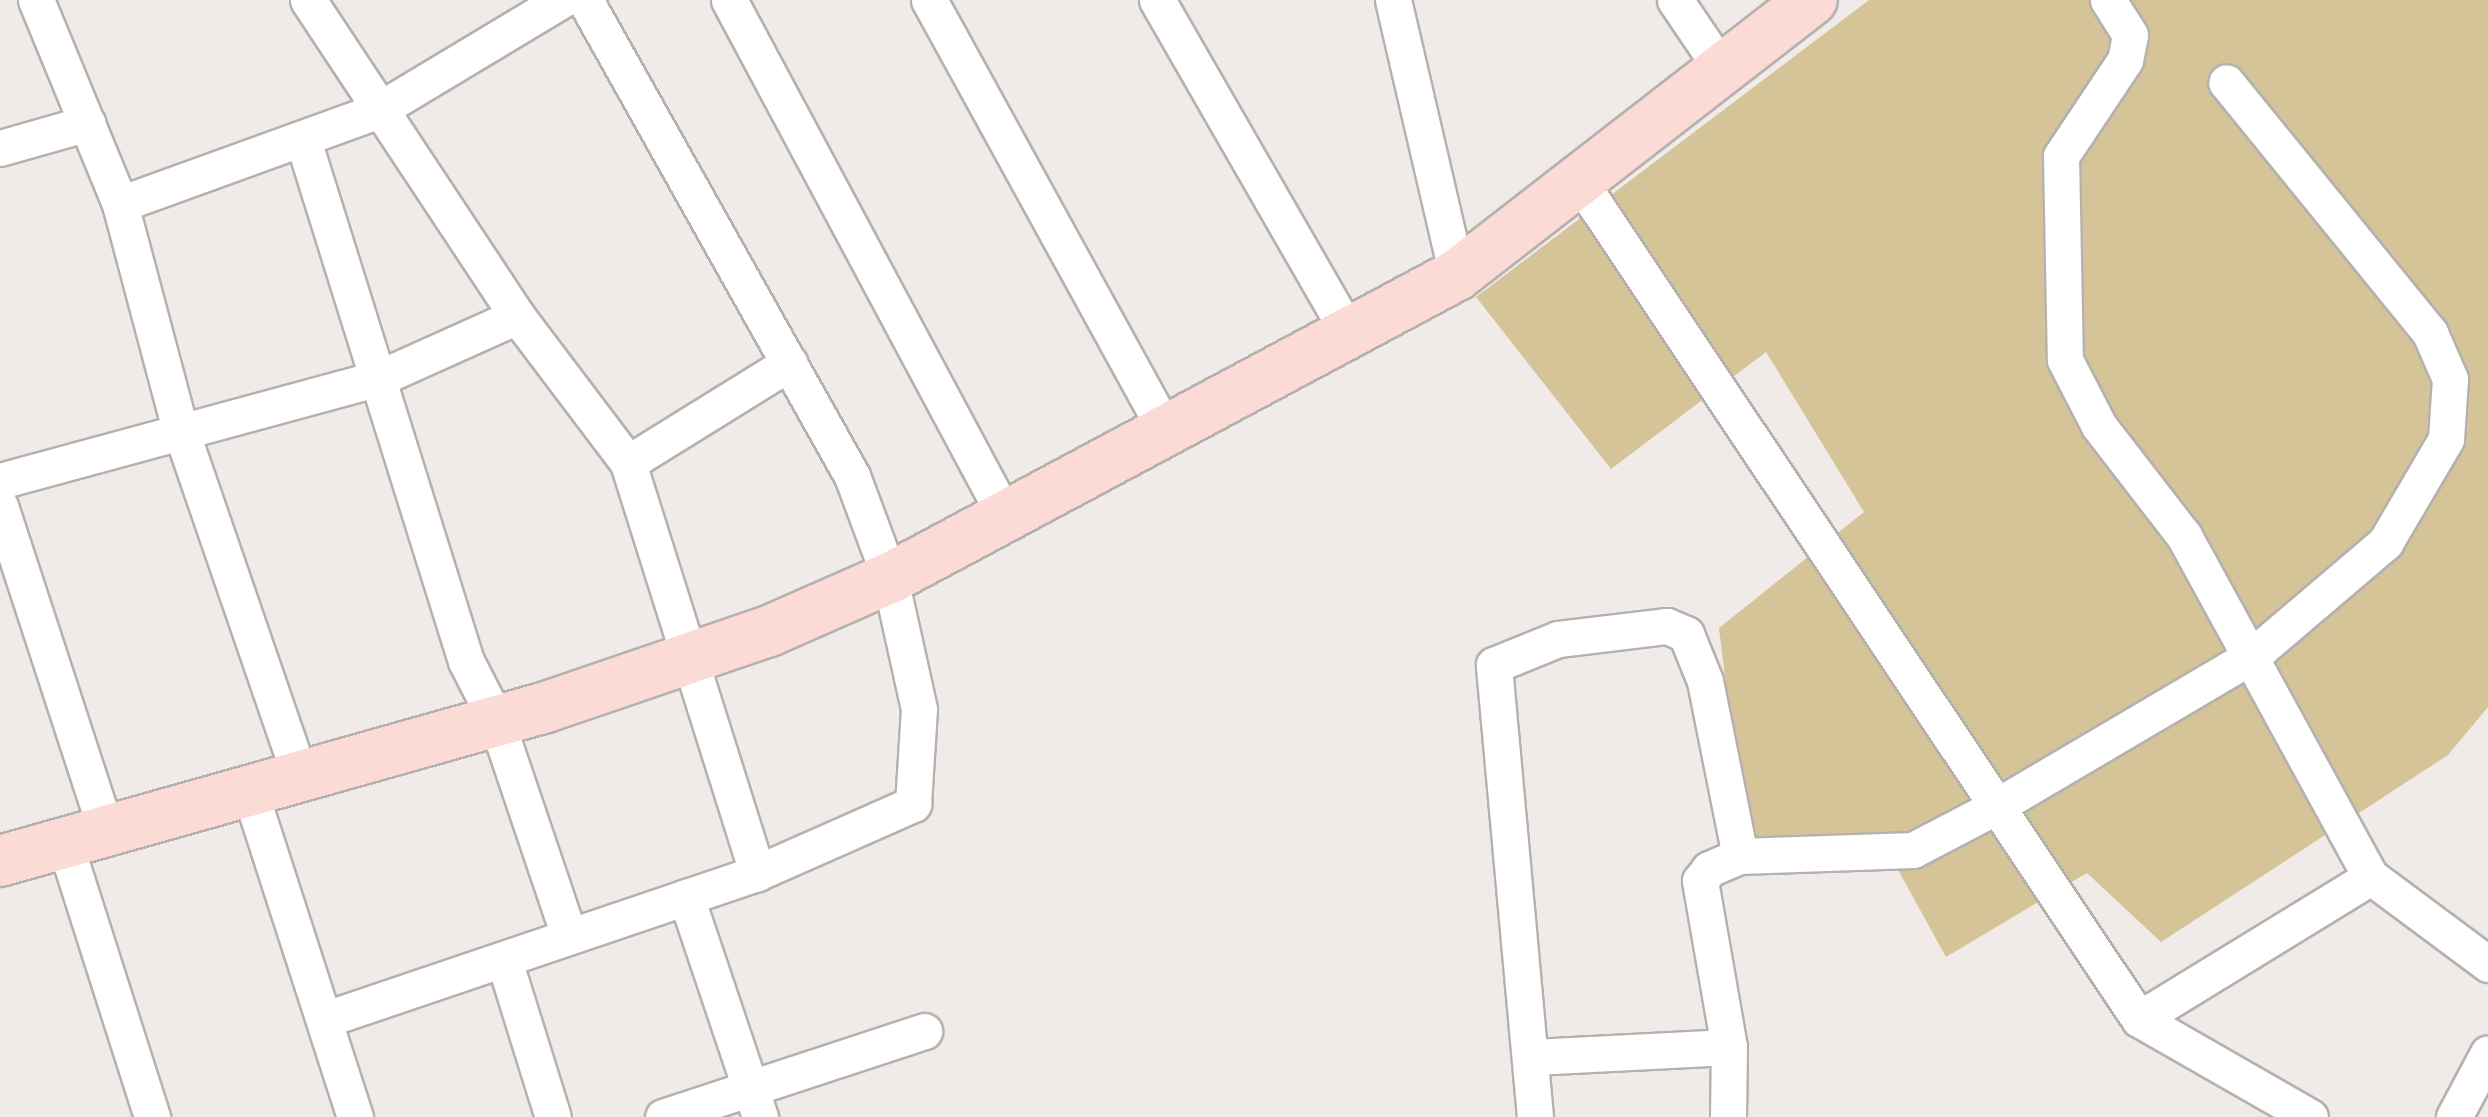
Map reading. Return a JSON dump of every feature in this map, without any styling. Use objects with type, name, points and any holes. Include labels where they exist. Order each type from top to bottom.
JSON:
[{"type":"street","points":[[36,0],[120,204],[180,425],[300,776]]},
{"type":"street","points":[[308,0],[376,110],[517,316],[628,463],[686,662],[756,873]]},
{"type":"street","points":[[120,204],[304,140],[376,110],[523,9],[562,0]]},
{"type":"street","points":[[326,1018],[756,873],[913,804],[919,708],[890,578],[852,476],[585,0]]},
{"type":"street","points":[[729,0],[1004,514]]},
{"type":"street","points":[[929,0],[1165,430]]},
{"type":"street","points":[[1157,0],[1350,338]]},
{"type":"street","points":[[1393,0],[1457,276]]},
{"type":"street","points":[[1675,0],[1724,71]]},
{"type":"street","points":[[0,862],[686,662],[890,578],[1165,430],[1350,338],[1457,276],[1582,185],[1812,0]]},
{"type":"street","points":[[2108,0],[2130,35],[2126,60],[2062,156],[2066,360],[2252,656],[2370,877],[2488,964]]},
{"type":"street","points":[[1728,1117],[1729,1048],[1700,882],[1740,856],[1913,850],[1997,806],[2252,656],[2386,543],[2446,439],[2450,379],[2430,334],[2226,82]]},
{"type":"street","points":[[0,148],[88,123]]},
{"type":"street","points":[[304,140],[466,661],[496,720],[568,934]]},
{"type":"street","points":[[1582,185],[2139,1020],[2310,1117]]},
{"type":"street","points":[[0,480],[180,425],[379,378],[517,316]]},
{"type":"street","points":[[628,463],[789,362]]},
{"type":"street","points":[[0,506],[86,839],[152,1117]]},
{"type":"street","points":[[1535,1117],[1533,1057],[1494,665],[1558,639],[1667,626],[1686,634],[1706,682],[1740,856]]},
{"type":"street","points":[[249,789],[355,1117]]},
{"type":"street","points":[[2139,1020],[2370,877]]},
{"type":"street","points":[[686,898],[756,1103]]},
{"type":"street","points":[[504,960],[554,1117]]},
{"type":"street","points":[[663,1117],[756,1103],[924,1030]]},
{"type":"street","points":[[1533,1057],[1729,1048]]},
{"type":"street","points":[[2457,1116],[2488,1053]]},
{"type":"shaded area","points":[[1869,0],[2488,0],[2488,707],[2448,755],[2161,942],[2087,873],[1946,957],[1897,868],[1746,847],[1719,628],[1864,512],[1766,352],[1611,469],[1476,297]]}]
